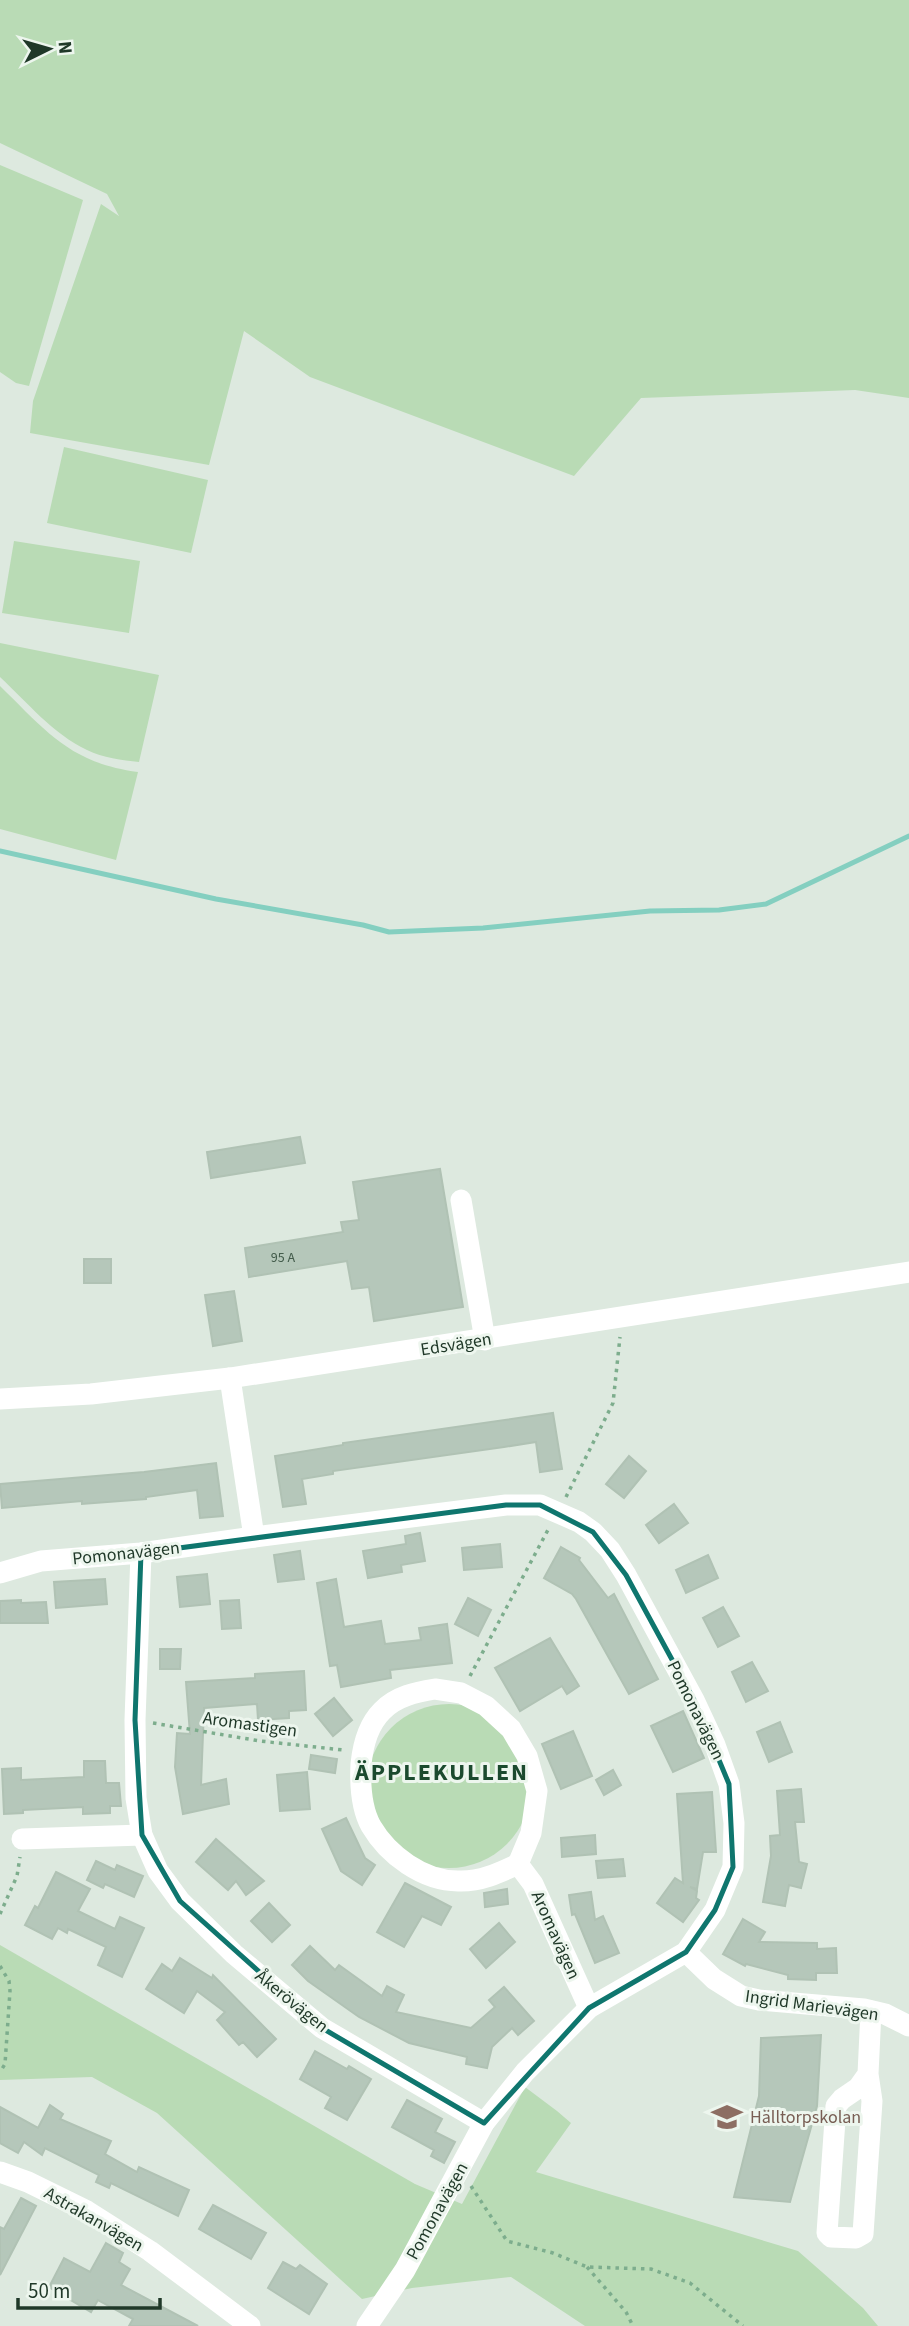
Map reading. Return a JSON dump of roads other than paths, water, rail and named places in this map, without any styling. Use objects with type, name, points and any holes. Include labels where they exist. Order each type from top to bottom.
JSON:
[{"type":"street","points":[[461,1200],[485,1340]]},
{"type":"street","name":"Edsvägen","points":[[0,1399],[91,1394],[230,1378],[909,1272]]},
{"type":"street","points":[[230,1378],[254,1537]]},
{"type":"street","name":"Pomonavägen","points":[[0,1573],[41,1561],[141,1553],[506,1505],[540,1505],[593,1532],[610,1550],[694,1700],[729,1784],[734,1824],[733,1867],[715,1910],[686,1952],[589,2008],[525,2072],[484,2123],[405,2270],[367,2326]]},
{"type":"street","name":"Åkerövägen","points":[[141,1553],[135,1720],[136,1798],[142,1835],[158,1871],[180,1901],[234,1954],[322,2028],[484,2123]]},
{"type":"street","points":[[435,1689],[461,1693],[486,1706],[512,1729],[527,1756],[537,1791],[531,1833],[519,1864],[492,1877],[457,1881],[422,1873],[390,1851],[370,1825],[359,1787],[362,1752],[369,1727],[384,1709],[410,1693],[435,1689]]},
{"type":"street","points":[[22,1839],[142,1835]]},
{"type":"street","name":"Aromavägen","points":[[519,1864],[533,1884],[589,2008]]},
{"type":"street","name":"Ingrid Marievägen","points":[[686,1952],[714,1979],[741,1996],[871,2011],[885,2014],[909,2026]]},
{"type":"street","points":[[868,2074],[858,2088],[836,2106],[827,2233],[831,2237],[856,2238],[863,2234],[872,2101],[868,2074],[871,2011]]},
{"type":"street","name":"Astrakanvägen","points":[[0,2172],[28,2182],[87,2211],[150,2250],[250,2326]]},
{"type":"waterway","points":[[0,851],[216,899],[389,932],[483,928],[650,911],[719,910],[766,904],[909,836]]},
{"type":"place","name":"Hälltorpskolan","points":[[727,2117]]},
{"type":"district","name":"ÄPPLEKULLEN","points":[[442,1772]]}]
